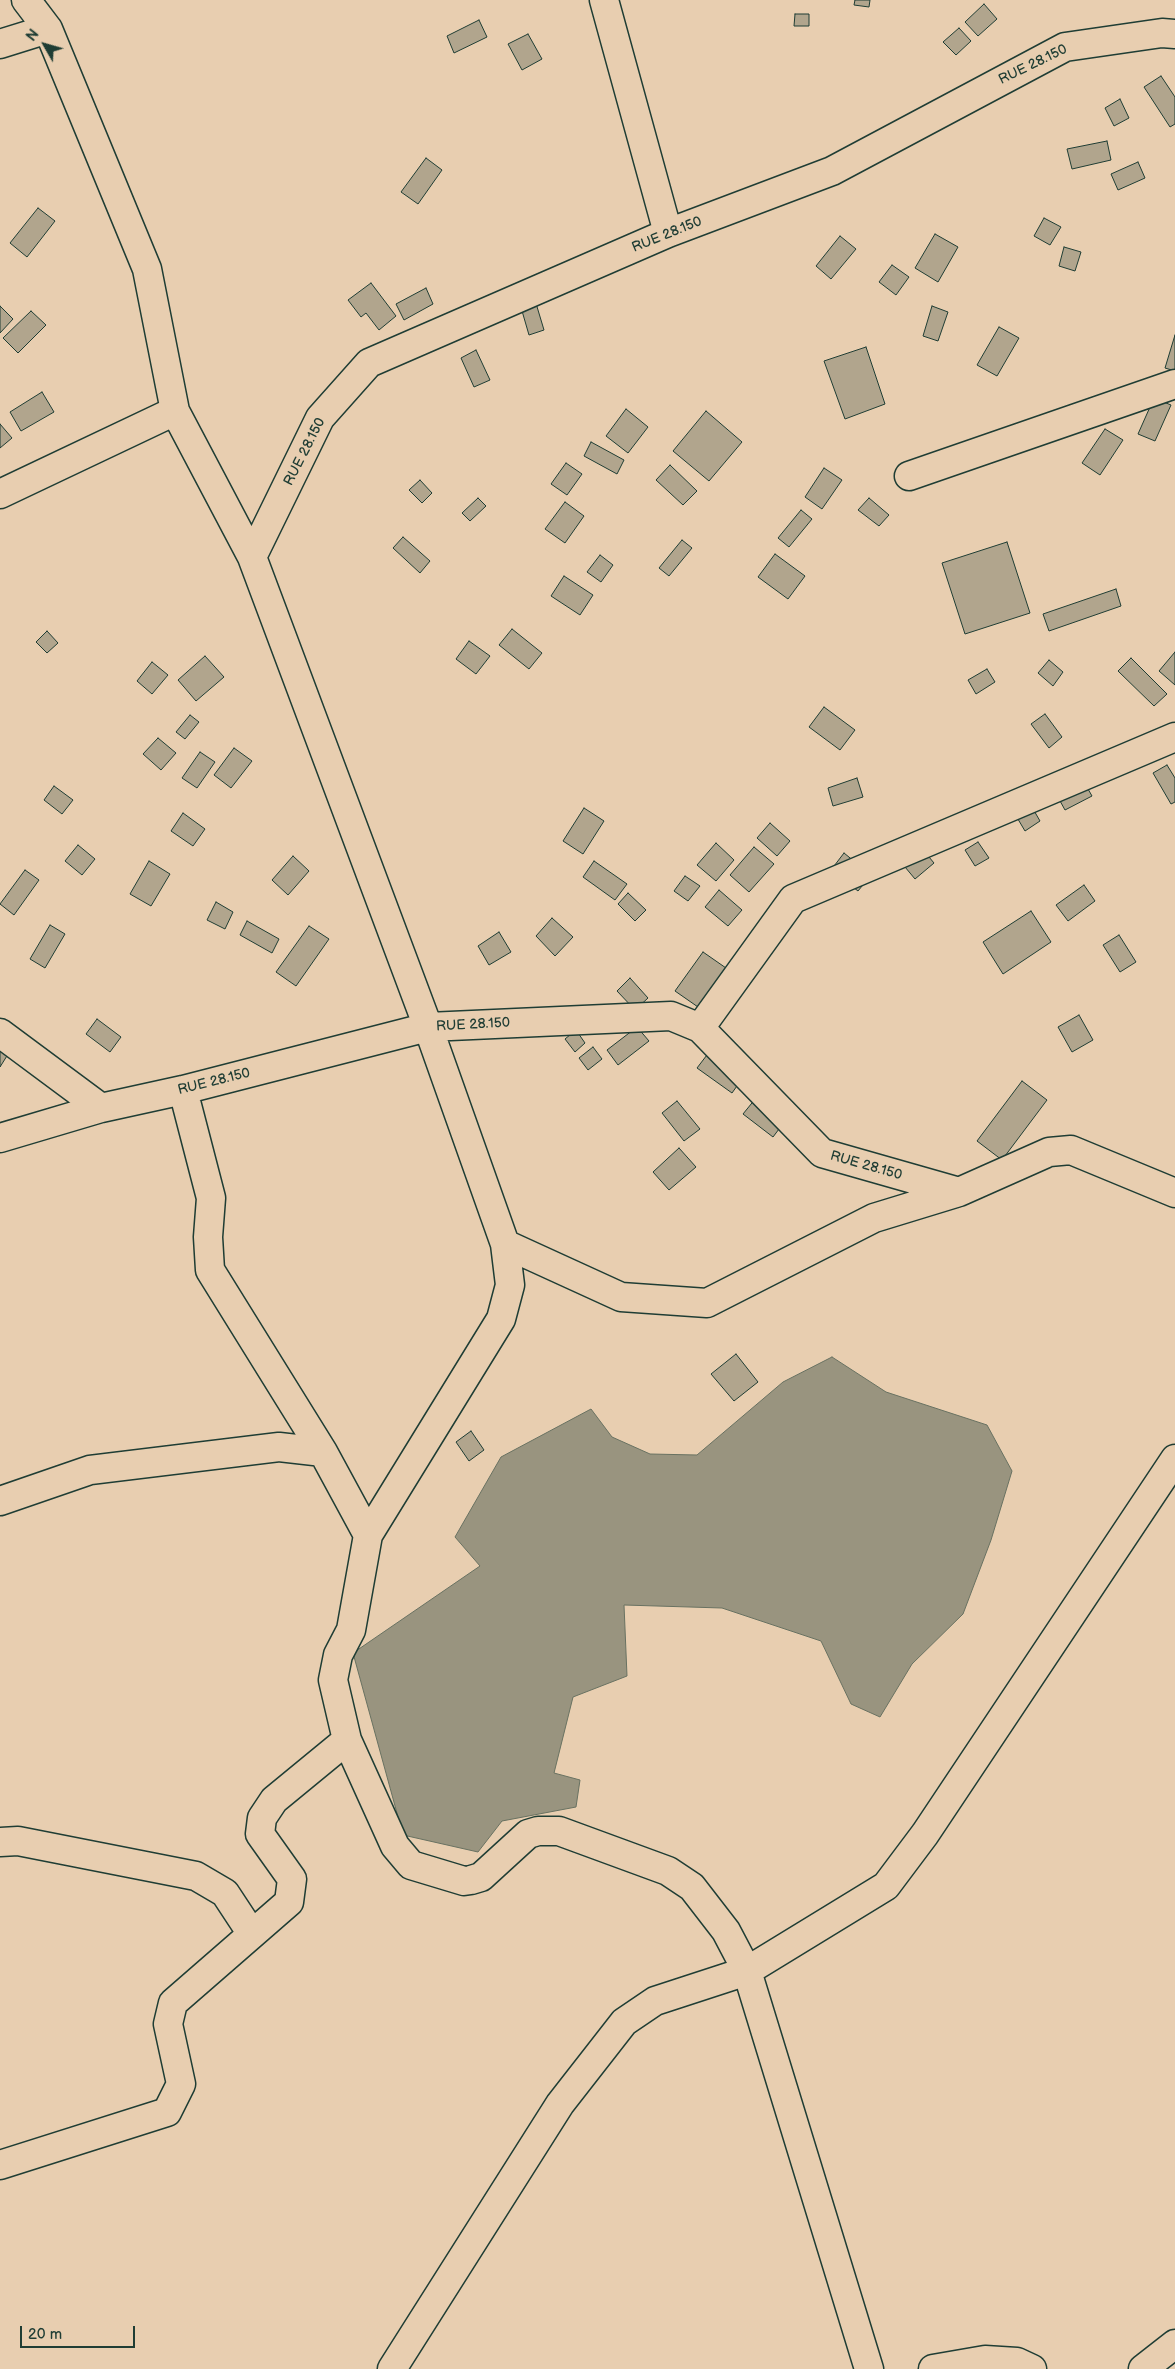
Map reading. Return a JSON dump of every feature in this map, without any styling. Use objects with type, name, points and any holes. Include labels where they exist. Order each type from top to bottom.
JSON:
[{"type":"street","name":"RUE 28.150","points":[[26,0],[48,29],[147,269],[175,411],[252,557],[428,1028]]},
{"type":"street","points":[[604,0],[668,233]]},
{"type":"street","points":[[0,44],[48,29]]},
{"type":"street","name":"RUE 28.150","points":[[252,557],[320,418],[369,363],[668,233],[832,172],[1066,47],[1152,34],[1175,34]]},
{"type":"street","points":[[909,476],[1175,384]]},
{"type":"street","points":[[0,494],[175,411]]},
{"type":"street","points":[[700,1028],[793,899],[1175,737]]},
{"type":"street","name":"RUE 28.150","points":[[0,1138],[101,1108],[183,1090],[428,1028],[671,1016],[700,1028],[822,1154],[959,1192]]},
{"type":"street","points":[[428,1028],[505,1244],[510,1285],[501,1319],[368,1535],[351,1630],[338,1655],[333,1680],[348,1740],[395,1846],[411,1865],[464,1881],[472,1880],[481,1877],[528,1834],[538,1831],[559,1831],[668,1870],[692,1888],[726,1931],[747,1970],[869,2369]]},
{"type":"street","points":[[0,1033],[101,1108]]},
{"type":"street","points":[[183,1090],[211,1198],[208,1236],[210,1270],[323,1452],[368,1535]]},
{"type":"street","points":[[505,1244],[620,1297],[707,1302],[874,1218],[959,1192],[1049,1152],[1071,1150],[1175,1193]]},
{"type":"street","points":[[0,1501],[90,1470],[279,1447],[323,1452]]},
{"type":"street","points":[[392,2369],[560,2104],[624,2022],[655,2001],[747,1970],[886,1886],[924,1834],[1175,1459]]},
{"type":"street","points":[[0,2165],[167,2112],[181,2084],[168,2024],[173,2003],[289,1902],[292,1879],[260,1834],[262,1818],[274,1800],[348,1740]]},
{"type":"street","points":[[0,1842],[18,1841],[196,1876],[225,1893],[252,1934]]},
{"type":"street","points":[[1143,2369],[1175,2344]]},
{"type":"street","points":[[933,2369],[985,2360],[1017,2362],[1032,2369]]},
{"type":"shaded area","points":[[832,1357],[886,1392],[987,1425],[1012,1471],[991,1540],[963,1614],[912,1664],[880,1717],[851,1704],[821,1641],[722,1608],[624,1605],[627,1676],[573,1697],[554,1773],[580,1780],[576,1807],[502,1821],[478,1852],[403,1835],[353,1653],[480,1566],[455,1537],[501,1457],[591,1409],[612,1437],[650,1454],[697,1455],[783,1382]]},
{"type":"building","points":[[855,0],[870,0],[869,7],[854,5]]},
{"type":"building","points":[[984,4],[997,19],[978,36],[965,22]]},
{"type":"building","points":[[795,14],[809,14],[809,26],[794,26]]},
{"type":"building","points":[[479,20],[487,37],[454,53],[447,36]]},
{"type":"building","points":[[959,28],[971,41],[956,55],[943,42]]},
{"type":"building","points":[[528,34],[542,59],[522,70],[508,44]]},
{"type":"building","points":[[1161,76],[1175,97],[1175,124],[1170,127],[1144,87]]},
{"type":"building","points":[[1120,99],[1129,118],[1114,126],[1105,108]]},
{"type":"building","points":[[1107,141],[1111,160],[1072,169],[1067,149]]},
{"type":"building","points":[[426,158],[442,170],[418,204],[401,192]]},
{"type":"building","points":[[1138,162],[1145,178],[1118,190],[1111,174]]},
{"type":"building","points":[[38,208],[55,221],[27,257],[10,243]]},
{"type":"building","points":[[1044,218],[1061,227],[1050,245],[1034,236]]},
{"type":"building","points":[[935,234],[958,247],[938,282],[915,268]]},
{"type":"building","points":[[840,236],[856,249],[831,279],[816,266]]},
{"type":"building","points":[[1064,247],[1081,252],[1075,271],[1059,266]]},
{"type":"building","points":[[892,265],[909,277],[896,295],[879,282]]},
{"type":"building","points":[[371,283],[396,316],[379,330],[366,313],[361,317],[348,300]]},
{"type":"building","points":[[426,288],[433,304],[404,320],[396,304]]},
{"type":"building","points":[[535,300],[544,330],[529,335],[520,304]]},
{"type":"building","points":[[0,306],[13,319],[0,333]]},
{"type":"building","points":[[932,306],[948,312],[938,341],[923,336]]},
{"type":"building","points":[[31,311],[46,325],[18,353],[3,338]]},
{"type":"building","points":[[999,327],[1019,338],[997,376],[977,365]]},
{"type":"building","points":[[1175,335],[1175,371],[1165,368]]},
{"type":"building","points":[[866,347],[885,404],[845,419],[824,361]]},
{"type":"building","points":[[476,350],[490,380],[474,387],[461,358]]},
{"type":"building","points":[[42,392],[54,412],[21,431],[10,412]]},
{"type":"building","points":[[1154,398],[1171,405],[1155,441],[1138,434]]},
{"type":"building","points":[[626,409],[648,427],[628,453],[606,436]]},
{"type":"building","points":[[706,411],[742,442],[709,481],[673,451]]},
{"type":"building","points":[[0,424],[12,438],[0,448]]},
{"type":"building","points":[[1105,429],[1123,440],[1100,475],[1082,463]]},
{"type":"building","points":[[591,442],[624,460],[617,474],[584,456]]},
{"type":"building","points":[[566,463],[582,474],[567,495],[551,484]]},
{"type":"building","points":[[670,465],[697,491],[683,505],[656,480]]},
{"type":"building","points":[[824,468],[842,480],[822,509],[805,497]]},
{"type":"building","points":[[420,480],[432,493],[422,503],[409,490]]},
{"type":"building","points":[[478,498],[486,506],[470,521],[462,513]]},
{"type":"building","points":[[869,498],[889,515],[879,526],[858,510]]},
{"type":"building","points":[[565,502],[584,516],[565,543],[545,529]]},
{"type":"building","points":[[801,510],[812,519],[789,547],[778,538]]},
{"type":"building","points":[[403,537],[430,561],[420,573],[393,548]]},
{"type":"building","points":[[682,540],[692,548],[669,576],[659,568]]},
{"type":"building","points":[[1007,542],[1030,613],[965,634],[942,563]]},
{"type":"building","points":[[775,554],[805,576],[788,599],[758,577]]},
{"type":"building","points":[[600,555],[613,565],[601,582],[587,572]]},
{"type":"building","points":[[564,576],[593,595],[580,615],[551,596]]},
{"type":"building","points":[[1116,589],[1121,606],[1049,631],[1043,614]]},
{"type":"building","points":[[512,629],[542,653],[529,669],[499,645]]},
{"type":"building","points":[[47,631],[58,643],[47,653],[36,642]]},
{"type":"building","points":[[469,641],[490,656],[476,674],[456,659]]},
{"type":"building","points":[[1175,652],[1175,685],[1159,671]]},
{"type":"building","points":[[205,656],[224,677],[196,701],[178,680]]},
{"type":"building","points":[[1131,658],[1167,694],[1154,706],[1118,671]]},
{"type":"building","points":[[1049,660],[1063,672],[1053,686],[1038,673]]},
{"type":"building","points":[[152,662],[168,675],[152,694],[137,681]]},
{"type":"building","points":[[987,669],[995,682],[976,694],[968,680]]},
{"type":"building","points":[[824,707],[855,730],[840,750],[809,727]]},
{"type":"building","points":[[1045,714],[1062,737],[1049,748],[1031,724]]},
{"type":"building","points":[[190,715],[199,722],[185,739],[176,732]]},
{"type":"building","points":[[158,738],[176,753],[161,770],[143,754]]},
{"type":"building","points":[[234,748],[252,761],[231,788],[214,775]]},
{"type":"building","points":[[200,752],[215,762],[197,788],[182,778]]},
{"type":"building","points":[[1167,765],[1175,778],[1175,802],[1171,804],[1153,773]]},
{"type":"building","points":[[1080,775],[1092,796],[1065,810],[1054,790]]},
{"type":"building","points":[[857,778],[863,797],[833,806],[828,788]]},
{"type":"building","points":[[54,786],[73,800],[62,814],[44,800]]},
{"type":"building","points":[[1025,795],[1040,821],[1025,831],[1009,804]]},
{"type":"building","points":[[584,808],[604,821],[583,854],[563,841]]},
{"type":"building","points":[[183,813],[205,829],[193,846],[171,831]]},
{"type":"building","points":[[770,823],[790,841],[777,856],[757,838]]},
{"type":"building","points":[[978,842],[989,858],[975,866],[965,850]]},
{"type":"building","points":[[716,843],[734,860],[716,881],[697,865]]},
{"type":"building","points":[[78,845],[95,859],[82,875],[65,861]]},
{"type":"building","points":[[754,847],[774,864],[749,892],[730,875]]},
{"type":"building","points":[[924,851],[934,863],[915,879],[905,867]]},
{"type":"building","points":[[844,853],[871,875],[858,891],[831,870]]},
{"type":"building","points":[[293,856],[309,871],[288,895],[272,880]]},
{"type":"building","points":[[149,861],[170,874],[151,906],[130,894]]},
{"type":"building","points":[[594,861],[627,884],[615,900],[583,877]]},
{"type":"building","points":[[25,870],[39,880],[14,915],[0,904]]},
{"type":"building","points":[[685,876],[700,886],[688,901],[674,891]]},
{"type":"building","points":[[1084,885],[1095,901],[1068,921],[1056,905]]},
{"type":"building","points":[[719,890],[742,910],[728,926],[705,907]]},
{"type":"building","points":[[628,893],[646,910],[635,921],[618,904]]},
{"type":"building","points":[[216,902],[233,912],[225,929],[207,920]]},
{"type":"building","points":[[1031,911],[1051,942],[1003,974],[983,942]]},
{"type":"building","points":[[552,918],[573,937],[555,956],[536,936]]},
{"type":"building","points":[[247,921],[279,939],[272,953],[240,935]]},
{"type":"building","points":[[50,925],[65,934],[45,968],[30,959]]},
{"type":"building","points":[[309,926],[329,939],[296,986],[276,972]]},
{"type":"building","points":[[499,932],[511,952],[489,965],[478,946]]},
{"type":"building","points":[[1119,935],[1136,962],[1120,972],[1103,945]]},
{"type":"building","points":[[703,952],[726,968],[698,1007],[675,991]]},
{"type":"building","points":[[630,978],[648,998],[635,1010],[617,991]]},
{"type":"building","points":[[1079,1015],[1093,1040],[1072,1052],[1058,1027]]},
{"type":"building","points":[[97,1019],[121,1037],[110,1052],[86,1034]]},
{"type":"building","points":[[637,1027],[649,1041],[618,1065],[607,1050]]},
{"type":"building","points":[[576,1030],[585,1043],[575,1052],[565,1039]]},
{"type":"building","points":[[0,1044],[10,1051],[0,1067]]},
{"type":"building","points":[[593,1047],[602,1059],[588,1070],[579,1058]]},
{"type":"building","points":[[710,1051],[744,1076],[732,1093],[697,1068]]},
{"type":"building","points":[[1022,1081],[1047,1100],[1002,1160],[977,1141]]},
{"type":"building","points":[[756,1098],[785,1121],[773,1137],[743,1114]]},
{"type":"building","points":[[677,1101],[700,1129],[684,1141],[662,1113]]},
{"type":"building","points":[[679,1148],[696,1167],[669,1190],[653,1172]]},
{"type":"building","points":[[736,1354],[758,1382],[734,1401],[711,1374]]},
{"type":"building","points":[[471,1431],[484,1450],[469,1461],[456,1442]]}]
